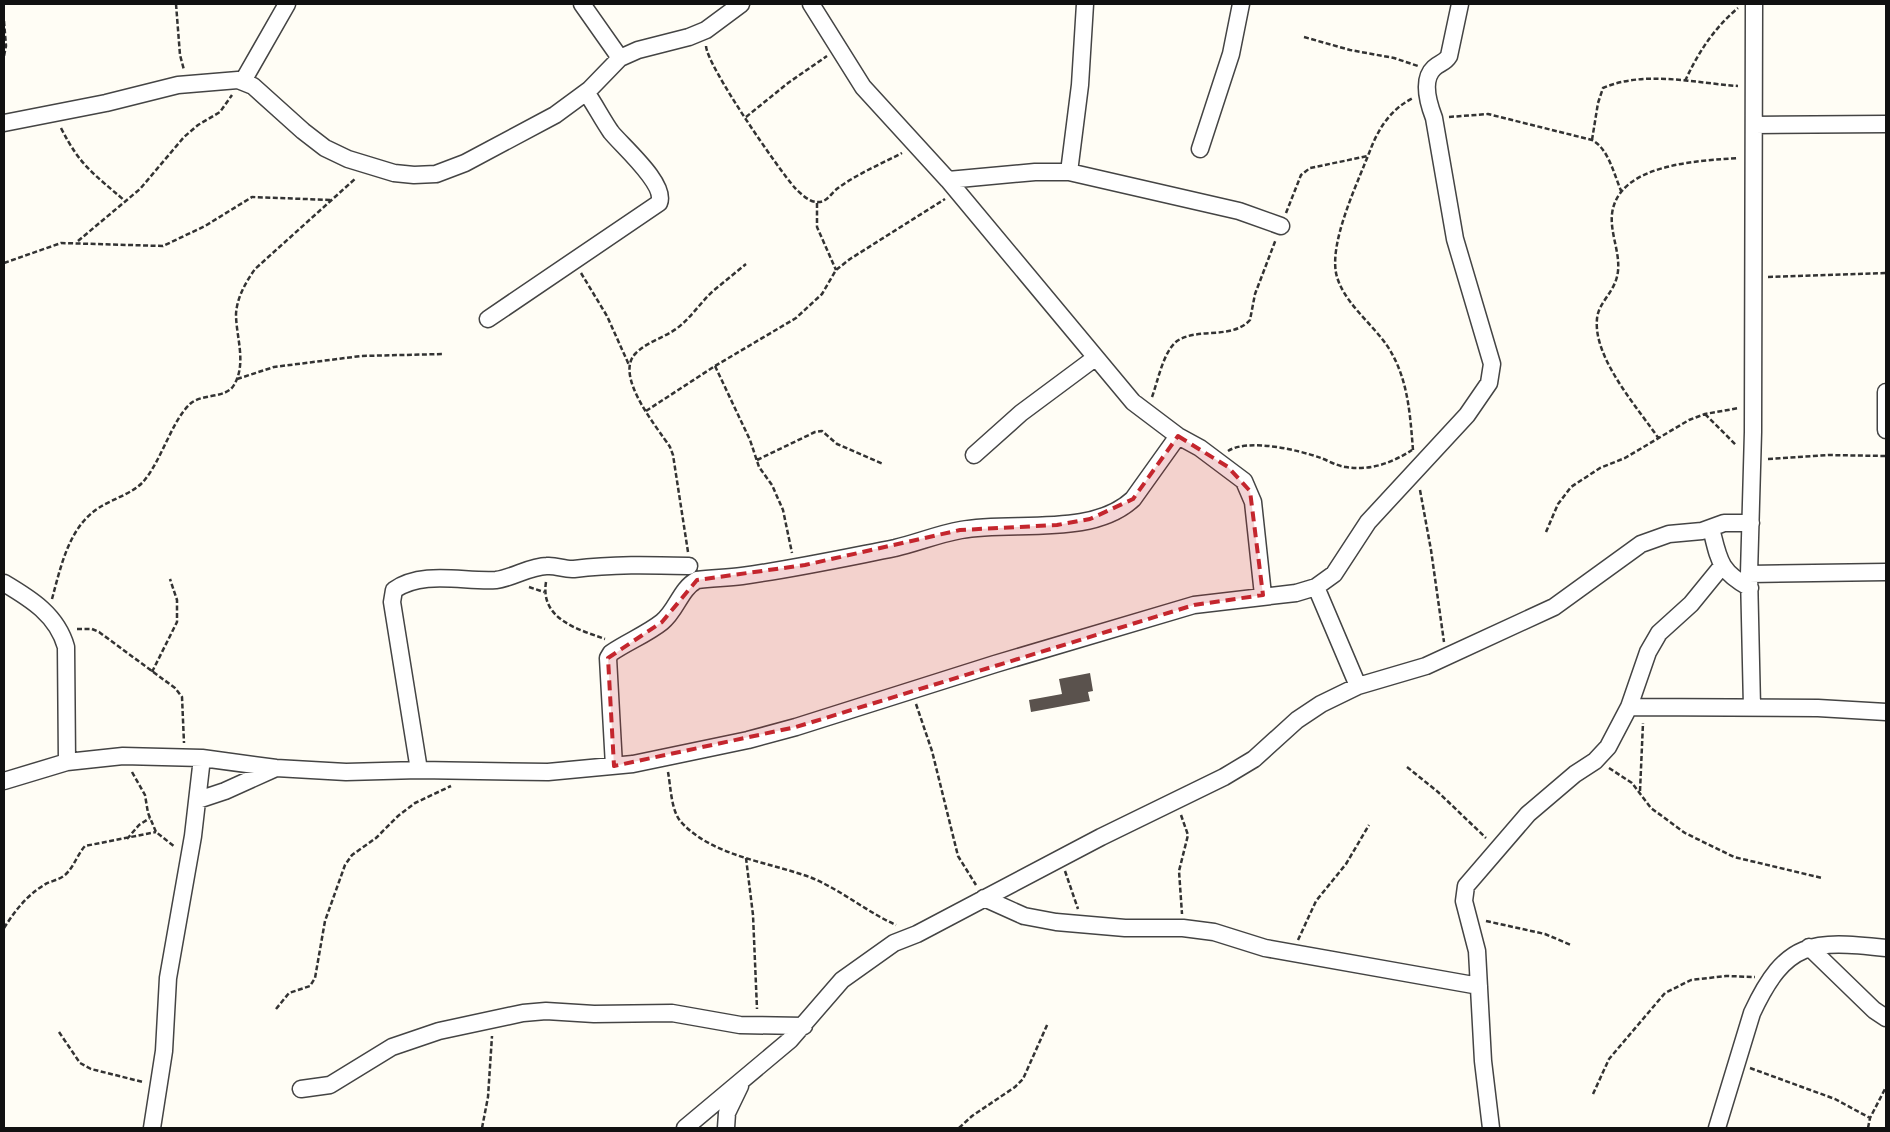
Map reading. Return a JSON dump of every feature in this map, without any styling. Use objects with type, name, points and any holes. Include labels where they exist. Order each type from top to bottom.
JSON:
[{"type":"street","points":[[240,80],[287,4]]},
{"type":"street","points":[[582,4],[620,58]]},
{"type":"street","points":[[4,123],[106,103],[154,89],[240,80],[253,86],[303,132],[325,148],[369,167],[414,175],[436,174],[449,170],[554,115],[586,92],[620,58],[638,50],[689,37],[706,30],[741,4]]},
{"type":"street","points":[[811,4],[863,87],[953,186],[1133,402],[1178,436],[1216,459],[1244,480],[1250,491],[1263,595]]},
{"type":"street","points":[[1068,172],[1080,85],[1085,4]]},
{"type":"street","points":[[1200,148],[1231,54],[1241,4]]},
{"type":"street","points":[[4,781],[67,762],[123,756],[194,758],[276,768],[346,772],[419,770],[548,772],[614,766],[666,758],[748,740],[1194,605],[1263,595],[1296,593],[1316,587],[1334,574],[1368,522],[1466,415],[1489,382],[1492,364],[1455,239],[1434,118],[1428,102],[1428,84],[1432,70],[1449,56],[1460,4]]},
{"type":"street","points":[[1752,707],[1750,581],[1754,278],[1754,4]]},
{"type":"street","points":[[488,319],[652,209],[661,199],[643,166],[612,133],[586,92]]},
{"type":"street","points":[[1754,125],[1886,124]]},
{"type":"street","points":[[953,186],[1034,172],[1068,172],[1239,211],[1281,226]]},
{"type":"street","points":[[974,454],[1021,414],[1095,358]]},
{"type":"street","points":[[1886,392],[1886,430]]},
{"type":"street","points":[[614,766],[608,658],[611,653],[622,645],[662,622],[673,611],[690,584],[697,580],[740,576],[795,567],[897,547],[960,530],[989,526],[1058,525],[1108,513],[1126,505],[1133,499],[1178,436]]},
{"type":"street","points":[[685,1128],[743,1081],[804,1026],[842,980],[894,943],[916,934],[1061,858],[1174,803],[1254,759],[1305,714],[1321,704],[1358,686],[1426,666],[1554,607],[1641,544],[1669,534],[1702,531],[1732,521],[1751,522]]},
{"type":"street","points":[[1711,528],[1722,566],[1732,578],[1750,581],[1886,572]]},
{"type":"street","points":[[419,770],[392,602],[394,590],[402,585],[426,580],[503,578],[549,565],[573,569],[615,564],[689,566]]},
{"type":"street","points":[[1491,1128],[1483,1060],[1477,951],[1464,901],[1466,886],[1528,814],[1595,760],[1608,747],[1636,708],[1648,652],[1659,633],[1691,604],[1722,566]]},
{"type":"street","points":[[4,582],[38,604],[63,635],[66,647],[67,762]]},
{"type":"street","points":[[1316,587],[1358,686]]},
{"type":"street","points":[[1636,708],[1818,708],[1886,712]]},
{"type":"street","points":[[152,1128],[159,1087],[168,978],[198,800],[194,758]]},
{"type":"street","points":[[198,800],[225,791],[276,768]]},
{"type":"street","points":[[984,898],[1024,916],[1082,925],[1125,928],[1183,928],[1214,932],[1265,948],[1479,986]]},
{"type":"street","points":[[1717,1128],[1752,1014],[1771,981],[1792,955],[1810,947],[1847,944],[1886,948]]},
{"type":"street","points":[[1810,947],[1874,1010],[1886,1018]]},
{"type":"street","points":[[301,1089],[330,1085],[392,1046],[439,1031],[491,1019],[546,1011],[594,1014],[672,1013],[740,1025],[804,1026]]},
{"type":"street","points":[[726,1128],[728,1113],[743,1081]]},
{"type":"path","points":[[176,4],[182,66],[185,74],[196,84]]},
{"type":"path","points":[[1685,80],[1696,57],[1723,21],[1743,4]]},
{"type":"path","points":[[4,21],[6,46],[4,56]]},
{"type":"path","points":[[706,30],[707,55],[790,182],[808,199],[817,202],[827,200],[842,185],[916,146]]},
{"type":"path","points":[[1304,37],[1350,50],[1394,58],[1432,70]]},
{"type":"path","points":[[746,117],[788,83],[838,48]]},
{"type":"path","points":[[1592,140],[1598,104],[1603,88],[1617,82],[1636,79],[1685,80],[1754,88]]},
{"type":"path","points":[[77,242],[149,178],[184,137],[198,125],[220,112],[228,103],[240,80]]},
{"type":"path","points":[[1421,94],[1400,105],[1376,135],[1344,214],[1336,258],[1336,273],[1348,296],[1386,345],[1400,370],[1411,411],[1413,450],[1431,550],[1446,656]]},
{"type":"path","points":[[54,113],[76,157],[88,170],[125,201]]},
{"type":"path","points":[[1434,118],[1488,114],[1592,140],[1599,144],[1607,156],[1622,193]]},
{"type":"path","points":[[1147,414],[1164,363],[1170,349],[1177,342],[1188,337],[1239,328],[1250,320],[1255,294],[1302,175],[1310,168],[1323,164],[1368,156]]},
{"type":"path","points":[[1659,439],[1610,366],[1602,350],[1597,332],[1599,309],[1611,293],[1617,280],[1618,260],[1612,216],[1614,206],[1622,193],[1635,181],[1658,169],[1675,165],[1754,156]]},
{"type":"path","points":[[47,614],[66,549],[84,520],[96,509],[142,482],[168,443],[186,408],[192,402],[201,397],[227,391],[233,387],[237,378],[240,353],[236,312],[244,286],[255,269],[369,167]]},
{"type":"path","points":[[646,411],[715,366],[796,318],[822,294],[836,270],[953,186]]},
{"type":"path","points":[[4,263],[61,243],[77,242],[157,247],[205,226],[252,197],[331,200]]},
{"type":"path","points":[[817,202],[817,227],[836,270]]},
{"type":"path","points":[[572,261],[597,296],[629,367],[638,399],[670,447],[683,513],[689,566]]},
{"type":"path","points":[[629,367],[631,359],[637,352],[676,329],[697,311],[712,292],[746,264]]},
{"type":"path","points":[[1754,278],[1886,273]]},
{"type":"path","points":[[237,378],[274,367],[333,360],[442,354]]},
{"type":"path","points":[[715,366],[750,440],[757,460],[772,485],[783,510],[795,567]]},
{"type":"path","points":[[1546,532],[1558,504],[1571,488],[1600,468],[1659,439],[1689,420],[1705,414],[1753,406]]},
{"type":"path","points":[[1705,414],[1752,460],[1828,455],[1886,456]]},
{"type":"path","points":[[757,460],[815,432],[822,431],[837,444],[883,464]]},
{"type":"path","points":[[1216,459],[1231,449],[1244,445],[1261,446],[1311,456],[1340,466],[1361,468],[1391,462],[1413,450]]},
{"type":"path","points":[[549,565],[544,592],[548,604],[558,619],[577,629],[622,645]]},
{"type":"path","points":[[152,672],[176,622],[177,600],[170,579]]},
{"type":"path","points":[[63,635],[81,628],[92,629],[116,644],[175,688],[182,697],[194,758]]},
{"type":"path","points":[[912,691],[932,750],[958,856],[984,898]]},
{"type":"path","points":[[1636,708],[1640,791]]},
{"type":"path","points":[[123,756],[142,789],[156,832],[189,858]]},
{"type":"path","points":[[666,758],[678,819],[693,833],[709,842],[746,857],[814,879],[878,917],[916,934]]},
{"type":"path","points":[[1595,760],[1632,783],[1658,815],[1708,845],[1751,862],[1822,878]]},
{"type":"path","points":[[1407,767],[1438,792],[1498,849]]},
{"type":"path","points":[[276,1009],[290,993],[310,986],[316,978],[325,922],[345,865],[352,854],[376,838],[414,803],[460,784]]},
{"type":"path","points":[[1174,803],[1187,830],[1179,872],[1183,928]]},
{"type":"path","points":[[126,839],[139,825],[150,818]]},
{"type":"path","points":[[1293,952],[1316,902],[1346,864],[1369,825]]},
{"type":"path","points":[[4,928],[23,901],[70,871],[85,846],[156,832]]},
{"type":"path","points":[[746,857],[752,915],[754,981],[759,1026]]},
{"type":"path","points":[[1061,858],[1082,925]]},
{"type":"path","points":[[1469,919],[1494,922],[1545,934],[1571,945]]},
{"type":"path","points":[[1593,1094],[1609,1059],[1665,993],[1690,980],[1726,976],[1756,977],[1771,981]]},
{"type":"path","points":[[482,1128],[488,1097],[492,1054],[491,1019]]},
{"type":"path","points":[[959,1128],[972,1116],[1015,1088],[1023,1078],[1048,1023]]},
{"type":"path","points":[[58,1032],[80,1063],[91,1069],[159,1087]]},
{"type":"path","points":[[1737,1061],[1767,1075],[1835,1099],[1870,1118]]},
{"type":"path","points":[[1868,1128],[1870,1118],[1886,1087]]},
{"type":"highlighted area","points":[[1178,436],[1228,467],[1250,491],[1263,595],[1194,605],[796,727],[614,766],[608,658],[662,622],[697,580],[805,565],[960,530],[1057,525],[1090,519],[1133,499]]},
{"type":"building","points":[[1090,673],[1093,691],[1088,692],[1090,701],[1031,712],[1029,700],[1062,694],[1059,679]]}]
